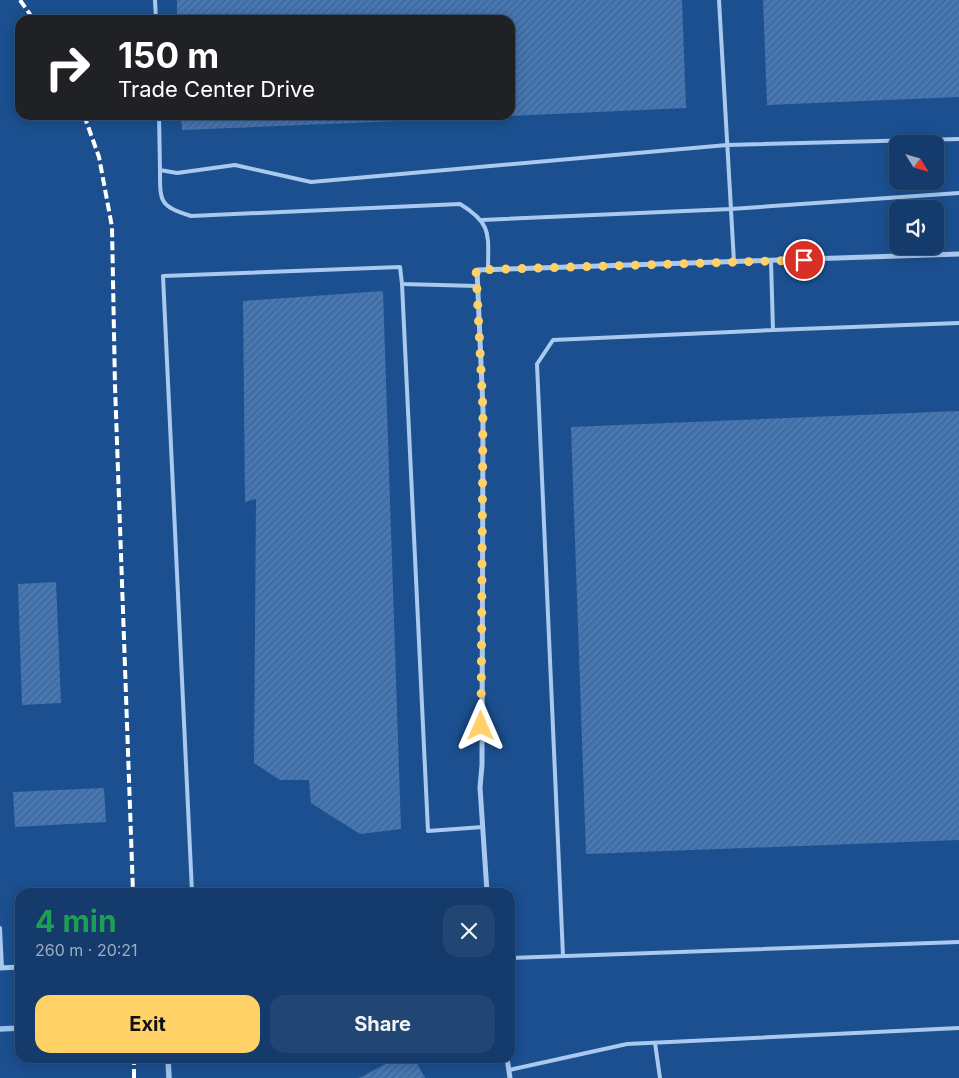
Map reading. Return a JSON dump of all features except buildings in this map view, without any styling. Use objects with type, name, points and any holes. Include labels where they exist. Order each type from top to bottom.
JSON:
[{"type":"street","points":[[487,888],[480,787],[482,765],[483,410],[476,270],[959,254]]},
{"type":"street","points":[[1,968],[15,968]]},
{"type":"street","points":[[508,1063],[510,1078]]},
{"type":"lane","points":[[155,0],[156,15]]},
{"type":"lane","points":[[719,0],[734,262]]},
{"type":"lane","points":[[159,120],[160,195],[170,209],[191,216],[460,204],[477,214],[482,220],[488,235],[488,270]]},
{"type":"lane","points":[[160,167],[160,170],[177,173],[235,165],[311,182],[727,145],[959,140]]},
{"type":"lane","points":[[482,220],[731,209],[959,193]]},
{"type":"lane","points":[[771,261],[773,330]]},
{"type":"lane","points":[[192,888],[163,276],[400,267],[428,831],[483,827]]},
{"type":"lane","points":[[402,284],[477,286]]},
{"type":"lane","points":[[563,956],[538,364],[553,340],[959,323]]},
{"type":"lane","points":[[0,928],[1,968]]},
{"type":"lane","points":[[515,958],[959,942]]},
{"type":"lane","points":[[509,1070],[628,1044],[959,1028]]},
{"type":"lane","points":[[656,1043],[660,1078]]},
{"type":"waterway","points":[[0,1029],[15,1028]]},
{"type":"waterway","points":[[168,1063],[169,1078]]},
{"type":"railway","points":[[20,0],[30,15]]},
{"type":"railway","points":[[86,120],[99,157],[112,227],[115,386],[133,888]]},
{"type":"railway","points":[[134,1063],[134,1078]]},
{"type":"route","points":[[481,726],[483,410],[476,270],[804,260]]}]
